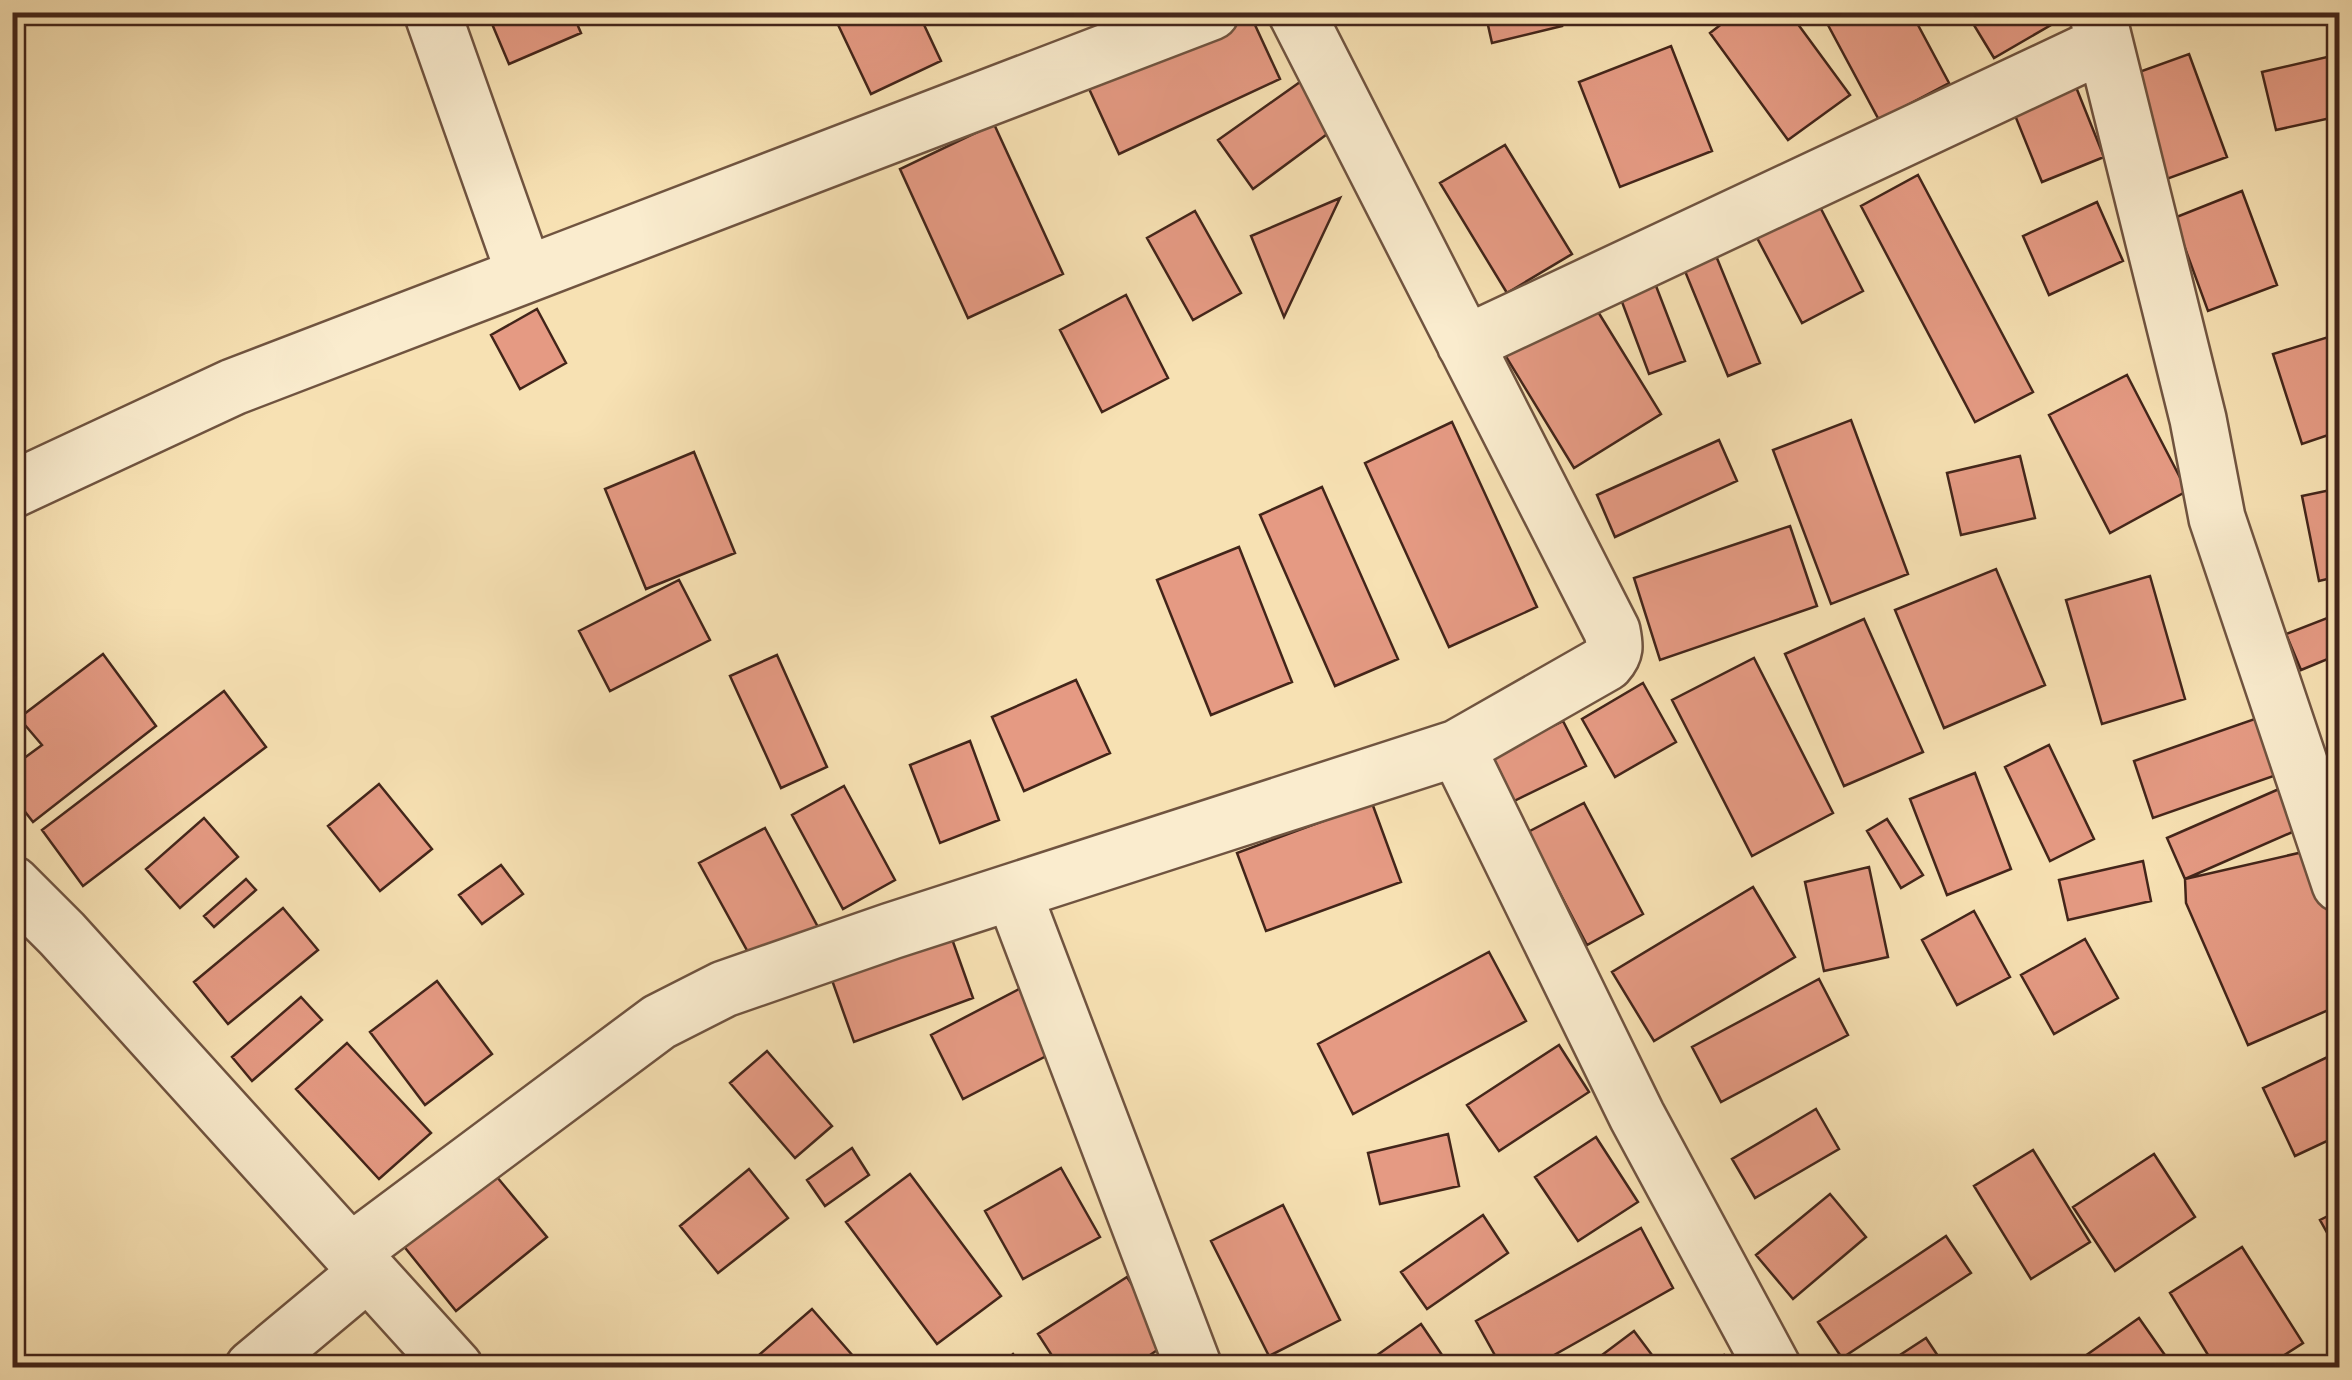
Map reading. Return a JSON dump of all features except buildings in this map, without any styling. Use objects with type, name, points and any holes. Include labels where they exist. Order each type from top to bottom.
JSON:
[{"type":"street","points":[[432,12],[525,275]]},
{"type":"street","points":[[12,490],[232,386],[1211,12]]},
{"type":"street","points":[[252,1368],[360,1261],[659,1022],[724,989],[891,931],[1457,748],[1606,664],[1616,648],[1612,631],[1296,12]]},
{"type":"street","points":[[1464,344],[2100,28],[2198,419],[2217,518],[2340,884]]},
{"type":"street","points":[[1457,748],[1637,1116],[1773,1368]]},
{"type":"street","points":[[12,884],[62,934],[454,1368]]},
{"type":"street","points":[[1014,892],[1194,1368]]}]
